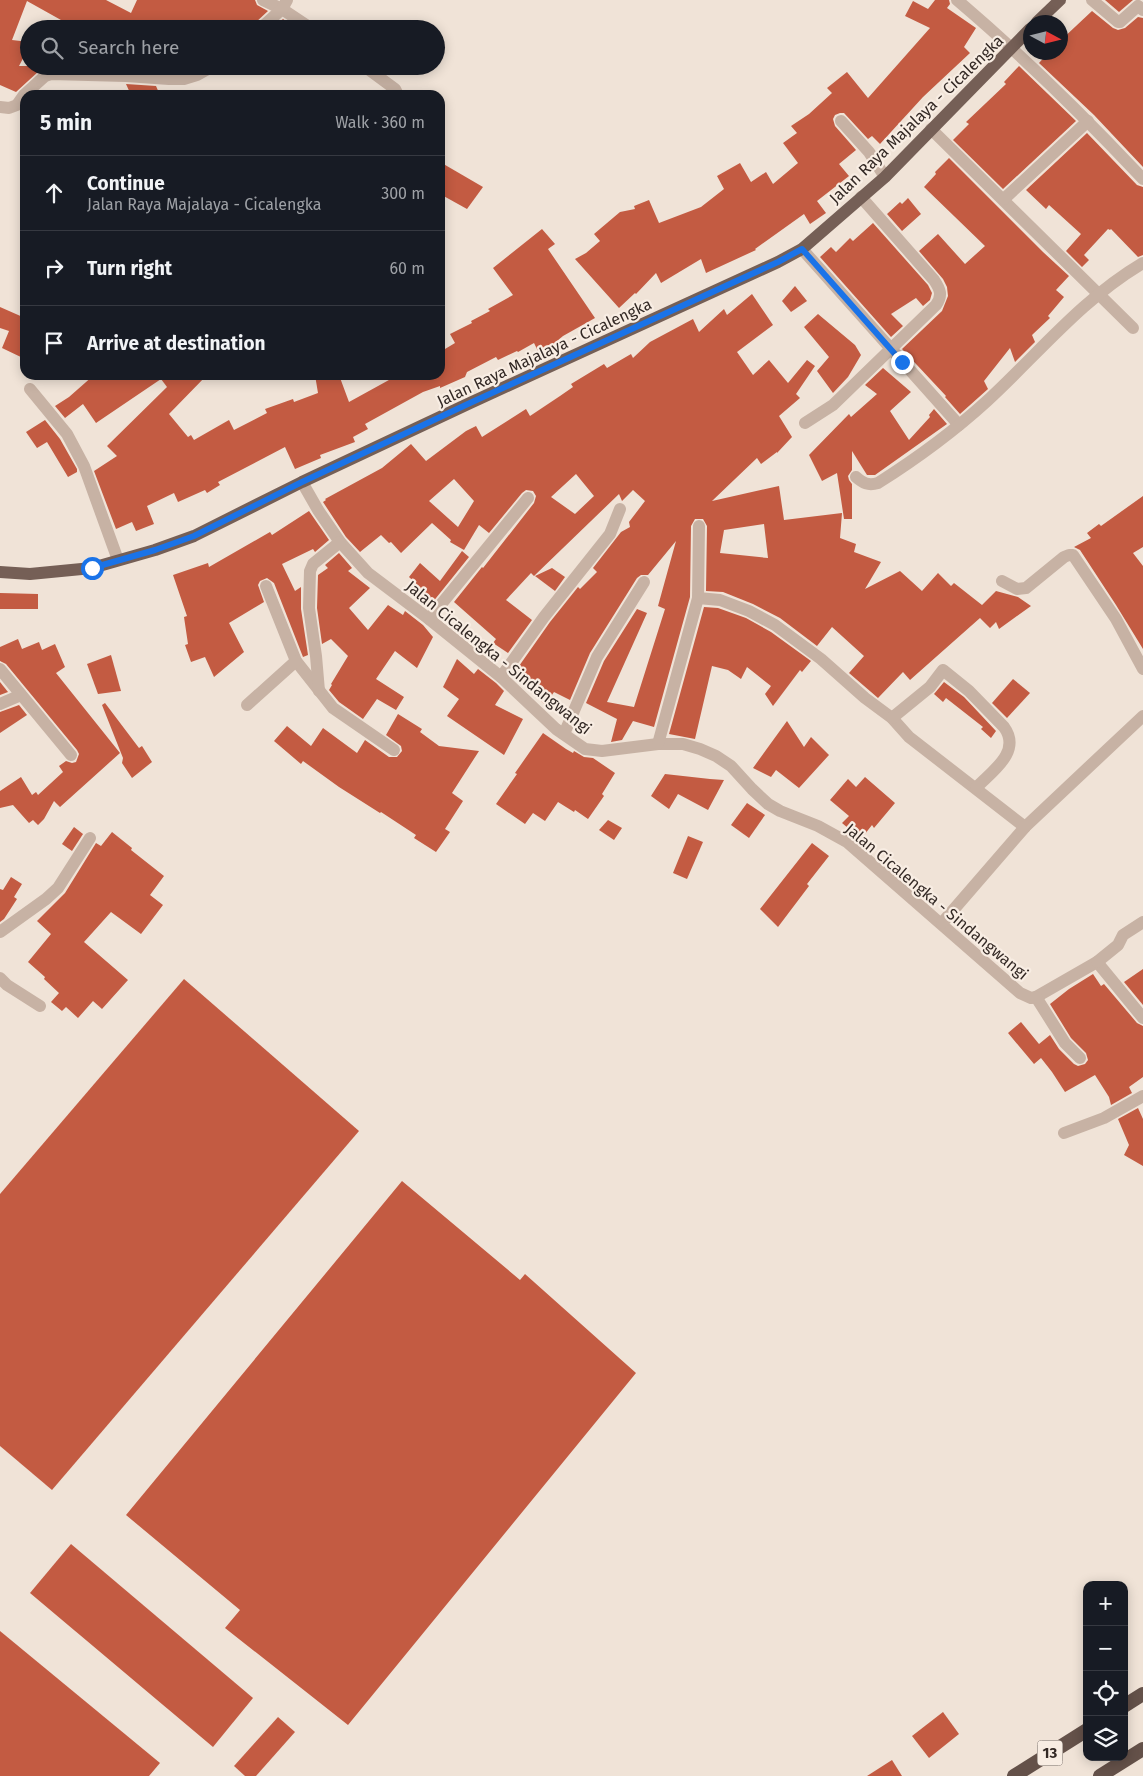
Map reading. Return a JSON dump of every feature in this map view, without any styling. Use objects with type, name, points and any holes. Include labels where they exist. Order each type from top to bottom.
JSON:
[{"type":"highway","points":[[1128,1703],[1143,1694]]},
{"type":"highway","name":"13","points":[[1014,1776],[1083,1733]]},
{"type":"highway","points":[[1100,1776],[1143,1749]]},
{"type":"main road","points":[[1044,15],[1060,0]]},
{"type":"main road","name":"Jalan Raya Majalaya - Cicalengka","points":[[0,572],[30,574],[67,572],[92,568],[155,550],[194,536],[302,482],[470,403],[778,262],[802,249],[885,176],[1023,36]]},
{"type":"street","points":[[263,0],[284,5],[302,20]]},
{"type":"street","points":[[957,0],[1012,48],[1088,121],[1143,179]]},
{"type":"street","points":[[1092,0],[1118,22],[1138,6],[1143,10]]},
{"type":"street","points":[[269,20],[284,5]]},
{"type":"street","points":[[30,90],[48,75]]},
{"type":"street","points":[[88,75],[169,79],[197,75]]},
{"type":"street","points":[[377,75],[396,90]]},
{"type":"street","points":[[0,107],[17,106],[20,101]]},
{"type":"street","points":[[841,120],[869,152],[885,176]]},
{"type":"street","points":[[1004,199],[1088,121]]},
{"type":"street","points":[[931,129],[1133,328]]},
{"type":"street","points":[[805,423],[833,405],[936,305],[941,294],[934,280],[862,197]]},
{"type":"street","points":[[802,249],[959,425]]},
{"type":"street","points":[[856,477],[864,483],[878,484],[919,456],[987,401],[1055,333],[1099,294],[1143,263]]},
{"type":"street","points":[[30,389],[67,434],[84,466],[118,560]]},
{"type":"street","name":"Jalan Cicalengka - Sindangwangi","points":[[302,482],[340,542],[368,572],[501,677],[556,729],[585,749],[592,751],[658,744],[683,744],[716,756],[731,766],[768,804],[780,811],[818,826],[847,842],[1020,993],[1031,998],[1036,997],[1097,962],[1118,945],[1123,935],[1143,922]]},
{"type":"street","points":[[429,619],[528,498]]},
{"type":"street","points":[[501,677],[544,617],[610,534],[620,509]]},
{"type":"street","points":[[658,744],[698,598],[699,526]]},
{"type":"street","points":[[319,691],[309,608],[310,571],[313,564],[340,542]]},
{"type":"street","points":[[1002,581],[1017,589],[1026,588],[1064,557],[1072,555],[1116,618],[1143,669]]},
{"type":"street","points":[[564,734],[597,657],[644,582]]},
{"type":"street","points":[[266,586],[296,662],[333,708],[394,750]]},
{"type":"street","points":[[698,598],[720,600],[749,611],[775,625],[821,659],[865,698],[892,718],[909,737],[1025,826]]},
{"type":"street","points":[[247,705],[296,662]]},
{"type":"street","points":[[0,669],[70,755]]},
{"type":"street","points":[[892,718],[930,687],[943,670],[969,691],[1004,727],[1009,739],[1007,755],[976,788]]},
{"type":"street","points":[[0,704],[21,696]]},
{"type":"street","points":[[942,923],[1025,826],[1143,716]]},
{"type":"street","points":[[0,932],[46,899],[58,888],[90,838]]},
{"type":"street","points":[[1097,962],[1143,1018]]},
{"type":"street","points":[[0,978],[7,985],[40,1006]]},
{"type":"street","points":[[1036,997],[1065,1042],[1080,1058]]},
{"type":"street","points":[[1064,1133],[1104,1118],[1143,1096]]},
{"type":"building","points":[[0,0],[106,0],[131,13],[137,0],[255,0],[257,5],[268,11],[258,20],[61,20],[27,1],[12,40],[20,41],[20,75],[35,75],[16,92],[0,85]]},
{"type":"building","points":[[935,0],[949,0],[950,4],[947,8],[976,28],[964,47],[970,53],[923,97],[880,144],[872,136],[868,139],[844,113],[835,115],[833,119],[835,126],[856,150],[839,164],[849,176],[817,201],[826,213],[810,224],[804,214],[756,250],[706,273],[701,259],[661,283],[656,273],[636,294],[619,308],[575,259],[586,253],[600,241],[594,234],[620,212],[635,209],[634,206],[649,200],[659,223],[701,207],[724,189],[717,176],[740,163],[751,182],[766,172],[773,184],[798,163],[783,143],[797,133],[791,126],[809,114],[832,93],[827,88],[847,72],[868,98],[930,28],[905,16],[913,1],[928,9]]},
{"type":"building","points":[[1105,0],[1133,0],[1119,12]]},
{"type":"building","points":[[1092,11],[1118,30],[1125,28],[1138,17],[1143,18],[1143,167],[1094,115],[1039,63],[1042,60],[1068,60],[1068,34]]},
{"type":"building","points":[[1019,66],[1076,121],[1003,189],[953,140],[969,124],[966,122],[1006,84],[1004,82]]},
{"type":"building","points":[[126,84],[156,86],[158,90],[129,90]]},
{"type":"building","points":[[1087,133],[1137,185],[1143,187],[1143,255],[1138,257],[1111,229],[1108,229],[1084,255],[1089,260],[1082,267],[1066,251],[1081,234],[1049,205],[1046,209],[1026,190]]},
{"type":"building","points":[[949,158],[1069,276],[1056,290],[1064,297],[1048,316],[1050,318],[1032,335],[1035,342],[1015,362],[1010,348],[984,381],[988,389],[960,414],[946,396],[902,349],[942,311],[948,296],[947,287],[943,279],[919,251],[938,234],[965,264],[985,246],[924,187]]},
{"type":"building","points":[[445,165],[483,187],[467,209],[445,197]]},
{"type":"building","points":[[908,198],[921,214],[902,231],[887,214],[900,202],[902,204]]},
{"type":"building","points":[[873,223],[928,285],[932,293],[930,300],[923,306],[916,298],[891,314],[903,326],[891,337],[820,257],[831,247],[836,252],[850,238],[853,241]]},
{"type":"building","points":[[542,229],[555,244],[548,249],[595,318],[563,336],[540,355],[534,343],[498,360],[496,357],[467,372],[465,377],[440,388],[440,386],[423,392],[365,424],[368,429],[353,437],[355,442],[320,455],[321,458],[295,469],[285,447],[218,482],[220,485],[207,493],[205,490],[178,502],[174,493],[147,506],[154,524],[136,531],[132,522],[116,529],[94,471],[117,456],[107,446],[167,387],[162,380],[202,380],[169,414],[188,437],[191,435],[194,440],[229,420],[234,430],[267,413],[265,409],[293,399],[294,402],[318,393],[316,380],[341,380],[349,402],[389,380],[445,380],[445,349],[455,343],[450,334],[472,323],[471,321],[490,311],[488,309],[513,295],[493,268]]},
{"type":"building","points":[[795,286],[807,301],[791,312],[782,301]]},
{"type":"building","points":[[752,294],[773,325],[737,352],[753,375],[769,360],[788,383],[807,360],[815,366],[796,394],[800,398],[779,416],[792,437],[777,453],[761,464],[757,458],[712,501],[779,486],[784,520],[842,513],[840,538],[856,544],[854,552],[881,562],[865,589],[900,571],[922,591],[938,573],[951,586],[954,583],[982,605],[996,591],[1018,597],[1031,606],[999,629],[996,622],[990,628],[980,618],[910,680],[903,672],[878,698],[849,673],[864,656],[832,627],[817,646],[780,618],[753,604],[723,592],[706,591],[707,526],[703,519],[695,519],[691,526],[690,597],[654,727],[633,721],[622,740],[611,742],[617,719],[586,703],[604,661],[637,609],[647,613],[607,702],[634,707],[665,609],[658,606],[676,541],[648,575],[641,575],[637,578],[590,653],[570,700],[554,692],[545,705],[526,685],[524,687],[512,676],[550,622],[578,587],[580,589],[597,572],[593,568],[621,532],[630,527],[629,522],[645,501],[633,490],[622,501],[619,494],[534,576],[531,573],[506,600],[532,620],[508,653],[493,643],[496,639],[454,602],[534,503],[536,496],[533,491],[526,490],[522,493],[489,533],[479,525],[464,550],[450,542],[451,540],[432,523],[401,553],[381,535],[360,552],[346,537],[323,502],[325,499],[382,468],[411,444],[426,461],[466,431],[476,426],[482,437],[526,409],[530,416],[573,387],[571,384],[604,364],[607,368],[631,354],[633,358],[650,342],[693,319],[699,332],[724,309],[727,315]],"holes":[[[576,474],[594,496],[575,514],[551,497]],[[454,479],[474,501],[458,527],[429,501]],[[764,524],[768,558],[720,553],[724,530]]]},
{"type":"building","points":[[0,307],[20,316],[20,357],[2,348],[9,331],[0,328]]},
{"type":"building","points":[[818,314],[855,345],[861,355],[848,377],[833,393],[817,371],[829,357],[804,327]]},
{"type":"building","points":[[883,368],[911,392],[890,411],[909,440],[930,417],[929,415],[934,409],[947,424],[875,475],[867,475],[852,451],[852,470],[848,476],[852,484],[852,519],[844,519],[837,473],[822,481],[809,455],[849,414],[851,417],[877,394],[865,385]]},
{"type":"building","points":[[88,380],[160,380],[96,423],[83,404],[65,418],[55,406],[69,397]]},
{"type":"building","points":[[45,420],[60,439],[77,469],[77,472],[68,477],[47,442],[37,448],[26,432]]},
{"type":"building","points":[[1143,496],[1143,547],[1133,553],[1143,566],[1143,649],[1080,550],[1074,547],[1091,538],[1087,533],[1099,524],[1101,526]]},
{"type":"building","points":[[309,511],[329,540],[315,552],[313,549],[282,564],[295,591],[301,587],[301,609],[308,655],[303,657],[274,583],[267,578],[260,581],[258,585],[264,602],[229,623],[244,652],[214,677],[205,657],[191,662],[185,645],[188,644],[184,617],[187,616],[173,575],[208,563],[209,567],[270,532],[272,535]]},
{"type":"building","points":[[462,551],[469,557],[428,608],[415,598],[421,588],[409,577],[420,563],[440,581]]},
{"type":"building","points":[[339,553],[352,568],[348,571],[370,588],[349,608],[368,630],[388,605],[403,615],[405,611],[423,625],[433,637],[417,668],[395,651],[376,679],[404,697],[396,710],[377,699],[363,719],[339,702],[329,690],[348,656],[331,639],[322,644],[317,608],[318,575],[328,568],[325,565]]},
{"type":"building","points":[[552,568],[565,577],[555,591],[535,576]]},
{"type":"building","points":[[0,593],[38,594],[38,609],[0,609]]},
{"type":"building","points":[[704,607],[718,608],[746,618],[771,632],[811,661],[802,672],[800,670],[773,706],[765,694],[771,686],[747,667],[741,679],[728,670],[712,666],[695,739],[669,734]]},
{"type":"building","points":[[18,639],[22,649],[39,642],[42,650],[55,644],[65,667],[56,673],[120,753],[60,807],[54,801],[44,819],[38,825],[33,820],[29,823],[13,805],[0,808],[0,791],[21,777],[32,795],[36,792],[38,795],[63,772],[59,766],[66,761],[76,762],[79,754],[6,664],[0,661],[0,647]]},
{"type":"building","points":[[111,655],[121,691],[98,694],[87,664]]},
{"type":"building","points":[[457,659],[474,674],[478,669],[504,691],[495,705],[523,719],[504,755],[447,716],[459,699],[443,687]]},
{"type":"building","points":[[1013,679],[1030,693],[1007,718],[992,703]]},
{"type":"building","points":[[0,682],[8,692],[0,695]]},
{"type":"building","points":[[944,682],[964,697],[996,731],[991,738],[981,729],[983,727],[946,698],[943,702],[934,694]]},
{"type":"building","points":[[105,703],[139,748],[142,746],[152,762],[132,778],[122,763],[123,758],[102,705]]},
{"type":"building","points":[[19,705],[27,715],[0,733],[0,712]]},
{"type":"building","points":[[398,714],[422,729],[420,732],[439,746],[479,751],[452,793],[463,801],[445,829],[450,832],[436,852],[414,838],[416,835],[339,787],[303,761],[301,764],[274,741],[287,726],[311,746],[323,728],[357,753],[365,740],[389,757],[397,757],[402,751],[401,746],[386,735]]},
{"type":"building","points":[[787,721],[804,747],[811,737],[829,755],[799,788],[776,770],[771,777],[753,768]]},
{"type":"building","points":[[543,733],[573,753],[574,751],[584,757],[593,758],[615,773],[602,794],[604,796],[588,819],[558,802],[545,821],[533,813],[525,824],[496,804]]},
{"type":"building","points":[[665,774],[724,780],[708,810],[678,794],[669,809],[651,796]]},
{"type":"building","points":[[865,777],[895,803],[874,828],[872,825],[861,839],[842,823],[849,816],[830,800],[848,779],[856,787]]},
{"type":"building","points":[[747,803],[765,815],[749,838],[731,825]]},
{"type":"building","points":[[608,820],[622,828],[614,840],[599,830]]},
{"type":"building","points":[[74,827],[83,834],[72,851],[62,844]]},
{"type":"building","points":[[112,832],[164,876],[150,895],[163,905],[141,934],[111,912],[84,942],[128,980],[102,1009],[93,1001],[78,1018],[66,1007],[62,1011],[51,1002],[59,993],[28,962],[51,934],[37,921],[65,893],[96,843],[101,846]]},
{"type":"building","points":[[688,836],[703,842],[687,879],[673,873]]},
{"type":"building","points":[[812,843],[829,856],[807,884],[809,886],[778,927],[760,909]]},
{"type":"building","points":[[11,877],[22,884],[14,897],[17,899],[0,922],[0,889],[3,890]]},
{"type":"building","points":[[1143,969],[1143,1005],[1124,982]]},
{"type":"building","points":[[1093,974],[1101,986],[1104,984],[1137,1023],[1143,1026],[1143,1077],[1129,1087],[1132,1093],[1111,1105],[1109,1097],[1095,1075],[1065,1092],[1041,1058],[1034,1064],[1008,1033],[1021,1022],[1039,1044],[1050,1035],[1059,1049],[1074,1064],[1078,1066],[1085,1064],[1088,1060],[1086,1053],[1071,1038],[1050,1004]]},
{"type":"building","points":[[184,979],[359,1131],[52,1490],[0,1446],[0,1194]]},
{"type":"building","points":[[1138,1108],[1143,1119],[1143,1166],[1124,1155],[1129,1145],[1118,1119]]},
{"type":"building","points":[[402,1181],[520,1280],[525,1274],[636,1373],[348,1725],[225,1628],[240,1610],[126,1515]]},
{"type":"building","points":[[71,1544],[253,1698],[213,1747],[30,1593]]},
{"type":"building","points":[[0,1631],[160,1763],[149,1776],[0,1776]]},
{"type":"building","points":[[943,1712],[959,1734],[929,1758],[912,1736]]},
{"type":"building","points":[[278,1717],[295,1732],[256,1776],[245,1776],[234,1766]]},
{"type":"building","points":[[892,1760],[902,1776],[867,1776]]},
{"type":"route","points":[[92,568],[155,550],[194,536],[302,482],[778,262],[802,249],[902,362]]}]
